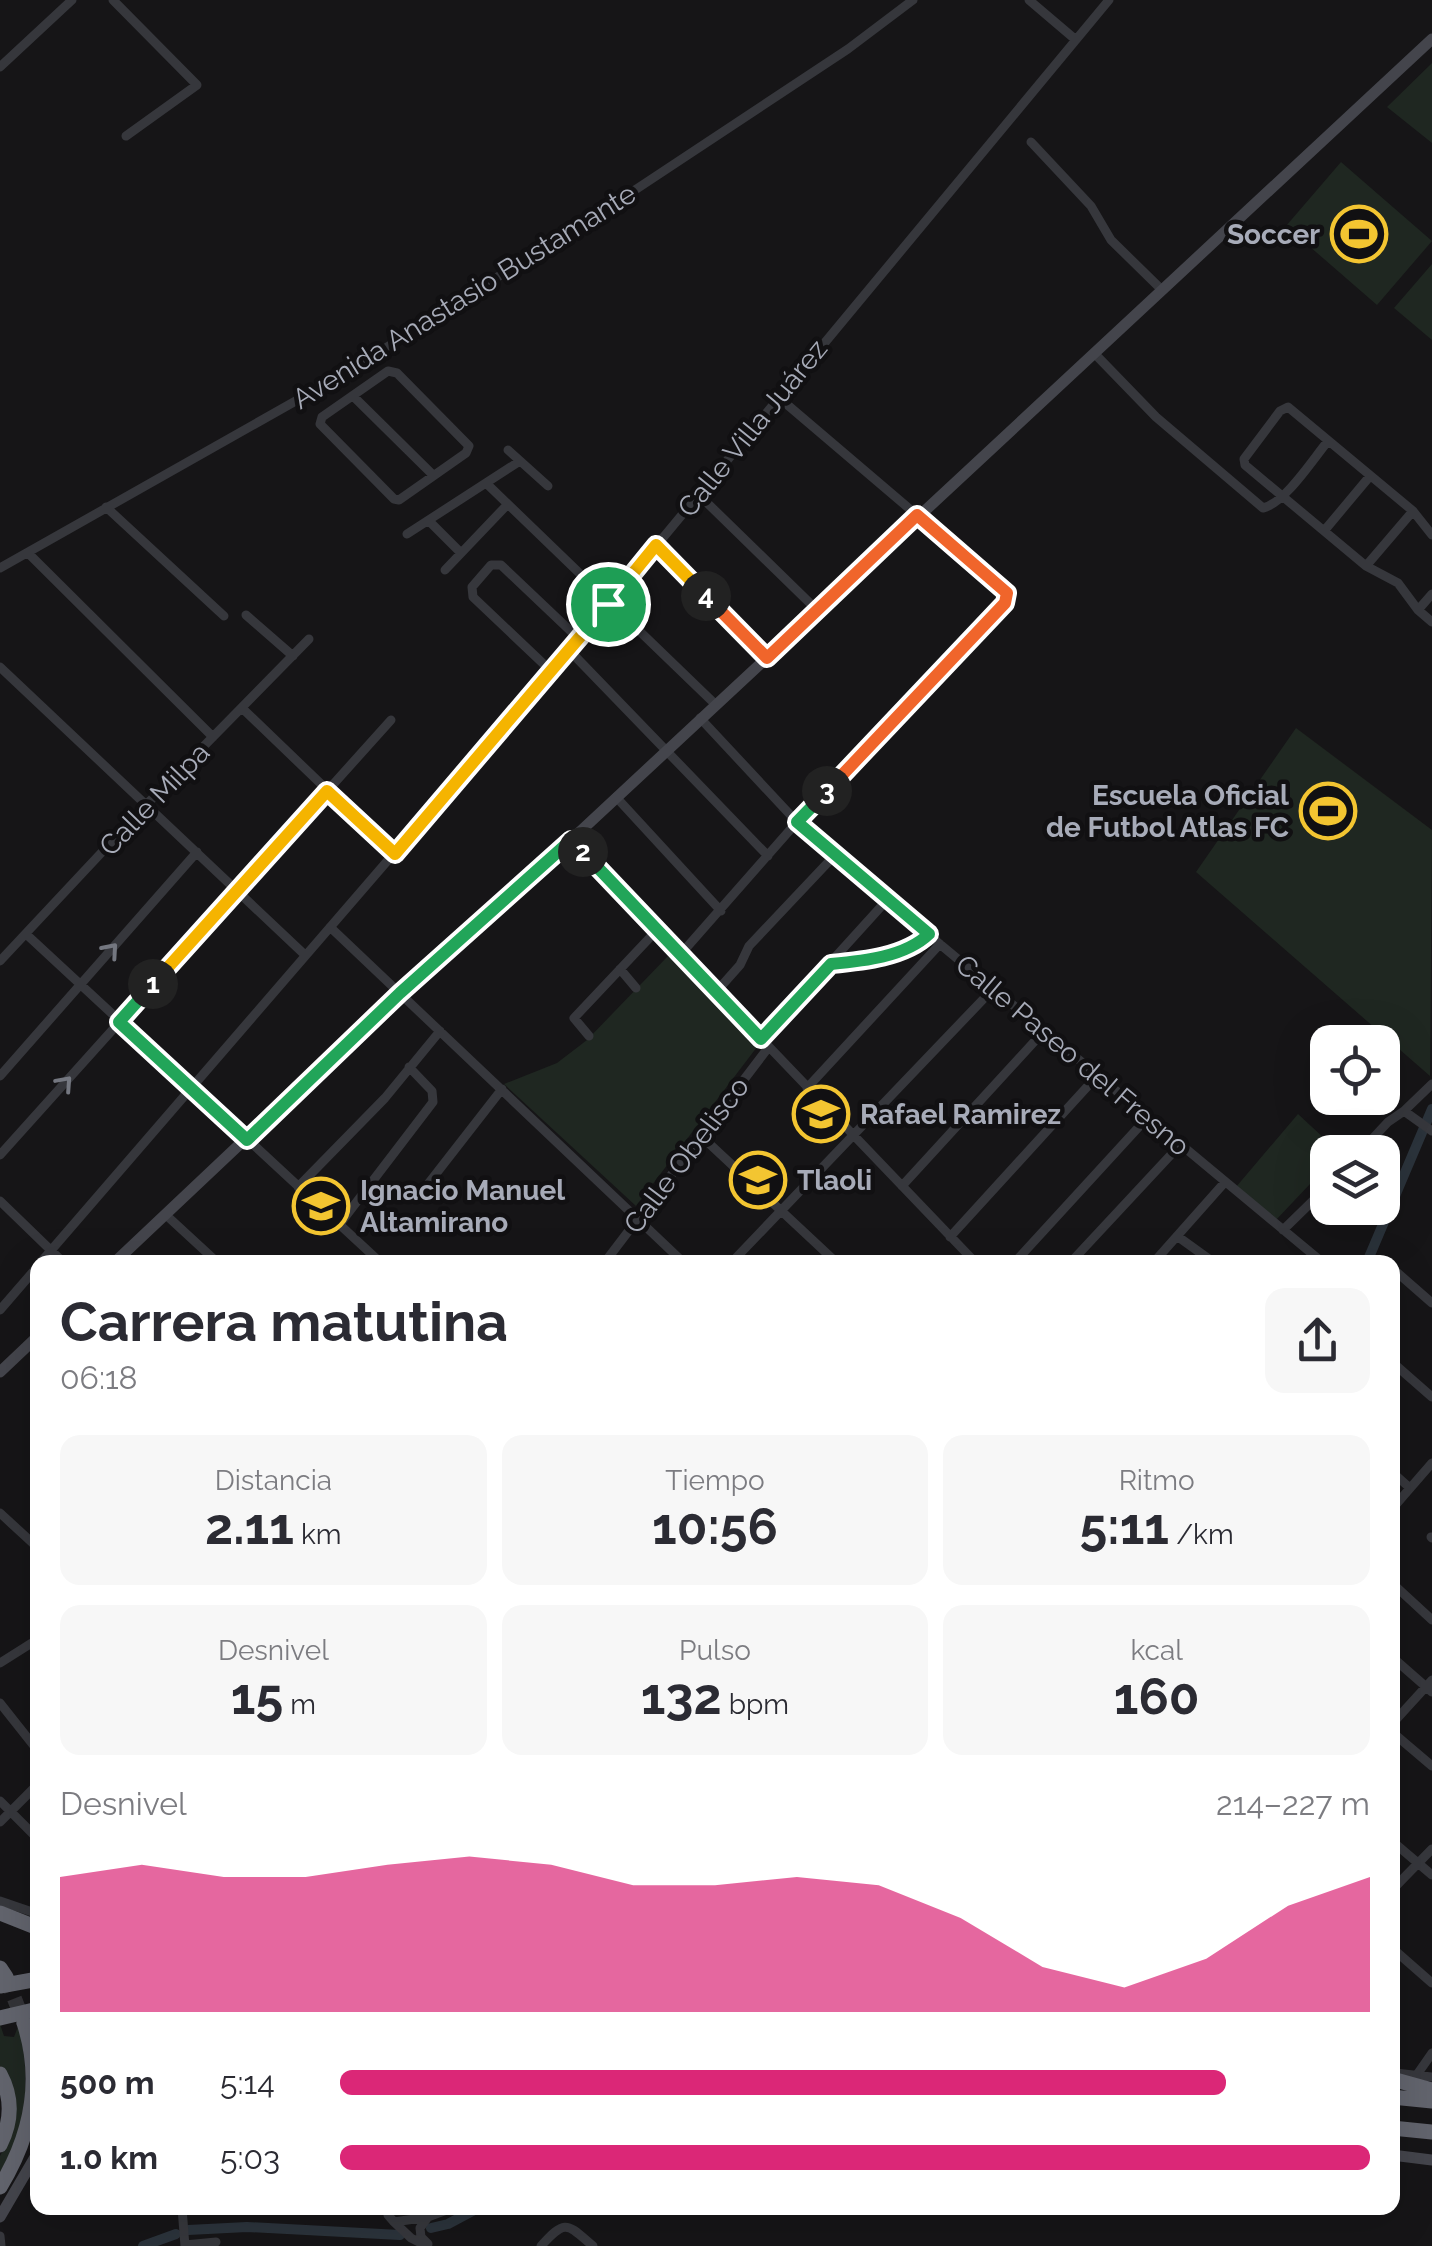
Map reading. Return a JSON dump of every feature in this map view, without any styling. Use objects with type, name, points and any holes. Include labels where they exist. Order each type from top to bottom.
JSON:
[{"type":"highway","points":[[0,1913],[30,1925]]},
{"type":"highway","points":[[2,1977],[30,1978]]},
{"type":"highway","points":[[0,2018],[30,2011]]},
{"type":"highway","points":[[24,2022],[30,2047]]},
{"type":"highway","points":[[0,2074],[10,2105],[7,2130],[0,2145]]},
{"type":"highway","points":[[1400,2079],[1432,2090]]},
{"type":"highway","points":[[1400,2099],[1432,2101]]},
{"type":"highway","points":[[0,2188],[22,2146],[30,2116]]},
{"type":"highway","points":[[1400,2129],[1432,2132]]},
{"type":"street","points":[[0,67],[72,0]]},
{"type":"street","points":[[113,0],[195,81],[194,89],[126,136]]},
{"type":"street","name":"Avenida Anastasio Bustamante","points":[[0,568],[354,368],[638,188],[848,48],[897,4],[913,0]]},
{"type":"street","points":[[1029,0],[1076,40]]},
{"type":"street","name":"Calle Villa Juárez","points":[[47,1255],[608,604],[1109,0]]},
{"type":"street","points":[[123,1255],[400,993],[571,840],[1432,38]]},
{"type":"street","points":[[1032,142],[1091,206],[1111,240],[1162,290]]},
{"type":"street","points":[[1094,354],[1156,417],[1255,504],[1270,507],[1328,441]]},
{"type":"street","points":[[367,359],[378,377]]},
{"type":"street","points":[[354,368],[366,384]]},
{"type":"street","points":[[388,371],[398,374],[469,446],[466,453],[402,498],[394,499],[321,426],[322,417],[378,377],[388,371]]},
{"type":"street","points":[[353,396],[434,475]]},
{"type":"street","points":[[680,955],[797,822],[1007,600],[1006,591],[777,396]]},
{"type":"street","points":[[1432,535],[1413,511],[1291,408],[1285,406],[1280,411],[1243,462],[1366,566],[1398,584],[1432,622]]},
{"type":"street","points":[[508,450],[548,486]]},
{"type":"street","points":[[407,534],[520,460]]},
{"type":"street","points":[[1324,531],[1370,476]]},
{"type":"street","points":[[486,483],[715,704]]},
{"type":"street","points":[[698,494],[818,611]]},
{"type":"street","points":[[446,570],[508,505]]},
{"type":"street","points":[[106,507],[224,616]]},
{"type":"street","points":[[1366,566],[1413,511]]},
{"type":"street","points":[[430,520],[461,553]]},
{"type":"street","points":[[656,545],[767,658]]},
{"type":"street","points":[[28,553],[213,737]]},
{"type":"street","points":[[551,671],[473,596],[472,587],[491,566],[501,565],[578,639]]},
{"type":"street","points":[[1418,610],[1432,594]]},
{"type":"street","points":[[246,615],[292,656]]},
{"type":"street","name":"Calle Milpa","points":[[0,960],[309,640]]},
{"type":"street","points":[[569,650],[668,748],[768,856]]},
{"type":"street","points":[[0,668],[305,955]]},
{"type":"street","points":[[243,709],[395,854]]},
{"type":"street","name":"Calle Paseo del Fresno","points":[[700,718],[834,856],[1313,1255]]},
{"type":"street","points":[[0,1155],[391,720]]},
{"type":"street","points":[[616,797],[721,910]]},
{"type":"street","points":[[571,840],[969,1255]]},
{"type":"street","points":[[0,1076],[197,852]]},
{"type":"street","points":[[716,992],[740,965],[748,946],[834,856]]},
{"type":"street","name":"Calle Obelisco","points":[[610,1255],[765,1044],[887,900]]},
{"type":"street","points":[[330,927],[676,1255]]},
{"type":"street","points":[[589,1036],[574,1018],[657,930]]},
{"type":"street","points":[[26,934],[372,1255]]},
{"type":"street","points":[[831,964],[864,961],[919,943],[929,934]]},
{"type":"street","points":[[807,1088],[940,944]]},
{"type":"street","points":[[620,969],[636,988]]},
{"type":"street","points":[[739,1255],[993,989]]},
{"type":"street","points":[[298,1187],[385,1098],[440,1031]]},
{"type":"street","points":[[902,1186],[1044,1031]]},
{"type":"street","points":[[338,1225],[433,1102],[432,1091],[409,1066]]},
{"type":"street","points":[[950,1236],[1097,1076]]},
{"type":"street","points":[[1376,1135],[1432,1084]]},
{"type":"street","points":[[421,1193],[502,1090]]},
{"type":"street","points":[[1404,1110],[1430,1130]]},
{"type":"street","points":[[1021,1255],[1148,1118]]},
{"type":"street","points":[[700,1135],[828,1255]]},
{"type":"street","points":[[1077,1255],[1180,1144]]},
{"type":"street","points":[[1160,1255],[1225,1182]]},
{"type":"street","points":[[0,1201],[55,1255]]},
{"type":"street","points":[[1283,1230],[1310,1204]]},
{"type":"street","points":[[166,1215],[210,1255]]},
{"type":"street","points":[[1177,1236],[1203,1255]]},
{"type":"street","name":"Calle Villa Juárez","points":[[0,1310],[30,1275]]},
{"type":"street","points":[[1400,1279],[1432,1303]]},
{"type":"street","points":[[0,1372],[30,1344]]},
{"type":"street","points":[[1400,1369],[1432,1397]]},
{"type":"street","points":[[1400,1500],[1432,1463]]},
{"type":"street","points":[[1400,1479],[1410,1488]]},
{"type":"street","points":[[0,1512],[30,1540]]},
{"type":"street","points":[[1400,1590],[1432,1620]]},
{"type":"street","points":[[0,1663],[30,1643]]},
{"type":"street","points":[[1400,1663],[1430,1686],[1400,1716]]},
{"type":"street","points":[[0,1702],[30,1741]]},
{"type":"street","points":[[1400,1739],[1432,1766]]},
{"type":"street","points":[[0,1822],[30,1792]]},
{"type":"street","points":[[0,1801],[30,1831]]},
{"type":"street","points":[[1400,1848],[1432,1876]]},
{"type":"street","points":[[1400,1882],[1432,1849]]},
{"type":"street","points":[[0,1901],[30,1911]]},
{"type":"street","points":[[1400,1955],[1432,1983]]},
{"type":"street","points":[[1416,2076],[1432,2053]]},
{"type":"street","points":[[1400,2076],[1432,2077]]},
{"type":"street","points":[[1400,2156],[1432,2160]]},
{"type":"street","points":[[0,2217],[30,2175]]},
{"type":"street","points":[[183,2215],[185,2246],[216,2242]]},
{"type":"street","points":[[388,2215],[411,2238],[428,2246]]},
{"type":"street","points":[[394,2222],[432,2215]]},
{"type":"street","points":[[428,2217],[420,2233],[428,2246]]},
{"type":"street","points":[[542,2246],[564,2226],[593,2246]]},
{"type":"street","points":[[0,2236],[1,2246]]},
{"type":"shaded area","points":[[1432,63],[1432,143],[1387,107]]},
{"type":"shaded area","name":"Soccer","points":[[1341,162],[1432,241],[1377,305],[1286,226]]},
{"type":"shaded area","points":[[1432,264],[1432,340],[1394,308]]},
{"type":"shaded area","points":[[1296,728],[1432,830],[1430,1076],[1400,1050],[1400,1025],[1372,1025],[1196,872]]},
{"type":"shaded area","points":[[668,956],[757,1047],[636,1206],[504,1084],[557,1063],[587,1040]]},
{"type":"shaded area","points":[[1298,1114],[1321,1135],[1310,1135],[1310,1184],[1276,1220],[1236,1187]]},
{"type":"shaded area","points":[[0,2024],[4,2036],[14,2037],[19,2024],[25,2082],[17,2136],[0,2172],[0,2156],[13,2131],[5,2072],[0,2066]]},
{"type":"waterway","points":[[1370,1255],[1432,1109]]},
{"type":"waterway","points":[[431,2228],[465,2215]]},
{"type":"waterway","points":[[188,2230],[247,2227],[400,2235]]},
{"type":"waterway","points":[[143,2246],[176,2234]]},
{"type":"tunnel","points":[[6,1977],[24,2023]]},
{"type":"place","name":"Soccer","points":[[1359,234]]},
{"type":"place","name":"Escuela Oficial de Futbol Atlas FC","points":[[1328,811]]},
{"type":"place","name":"Rafael Ramirez","points":[[821,1114]]},
{"type":"place","name":"Tlaoli","points":[[758,1180]]},
{"type":"place","name":"Ignacio Manuel Altamirano","points":[[321,1206]]},
{"type":"route","points":[[917,515],[1006,591],[1005,603],[797,822],[929,934],[919,943],[864,961],[831,964],[761,1039],[571,840],[400,993],[247,1140],[119,1022],[327,791],[395,854],[608,604],[656,545],[767,658],[917,515]]}]
